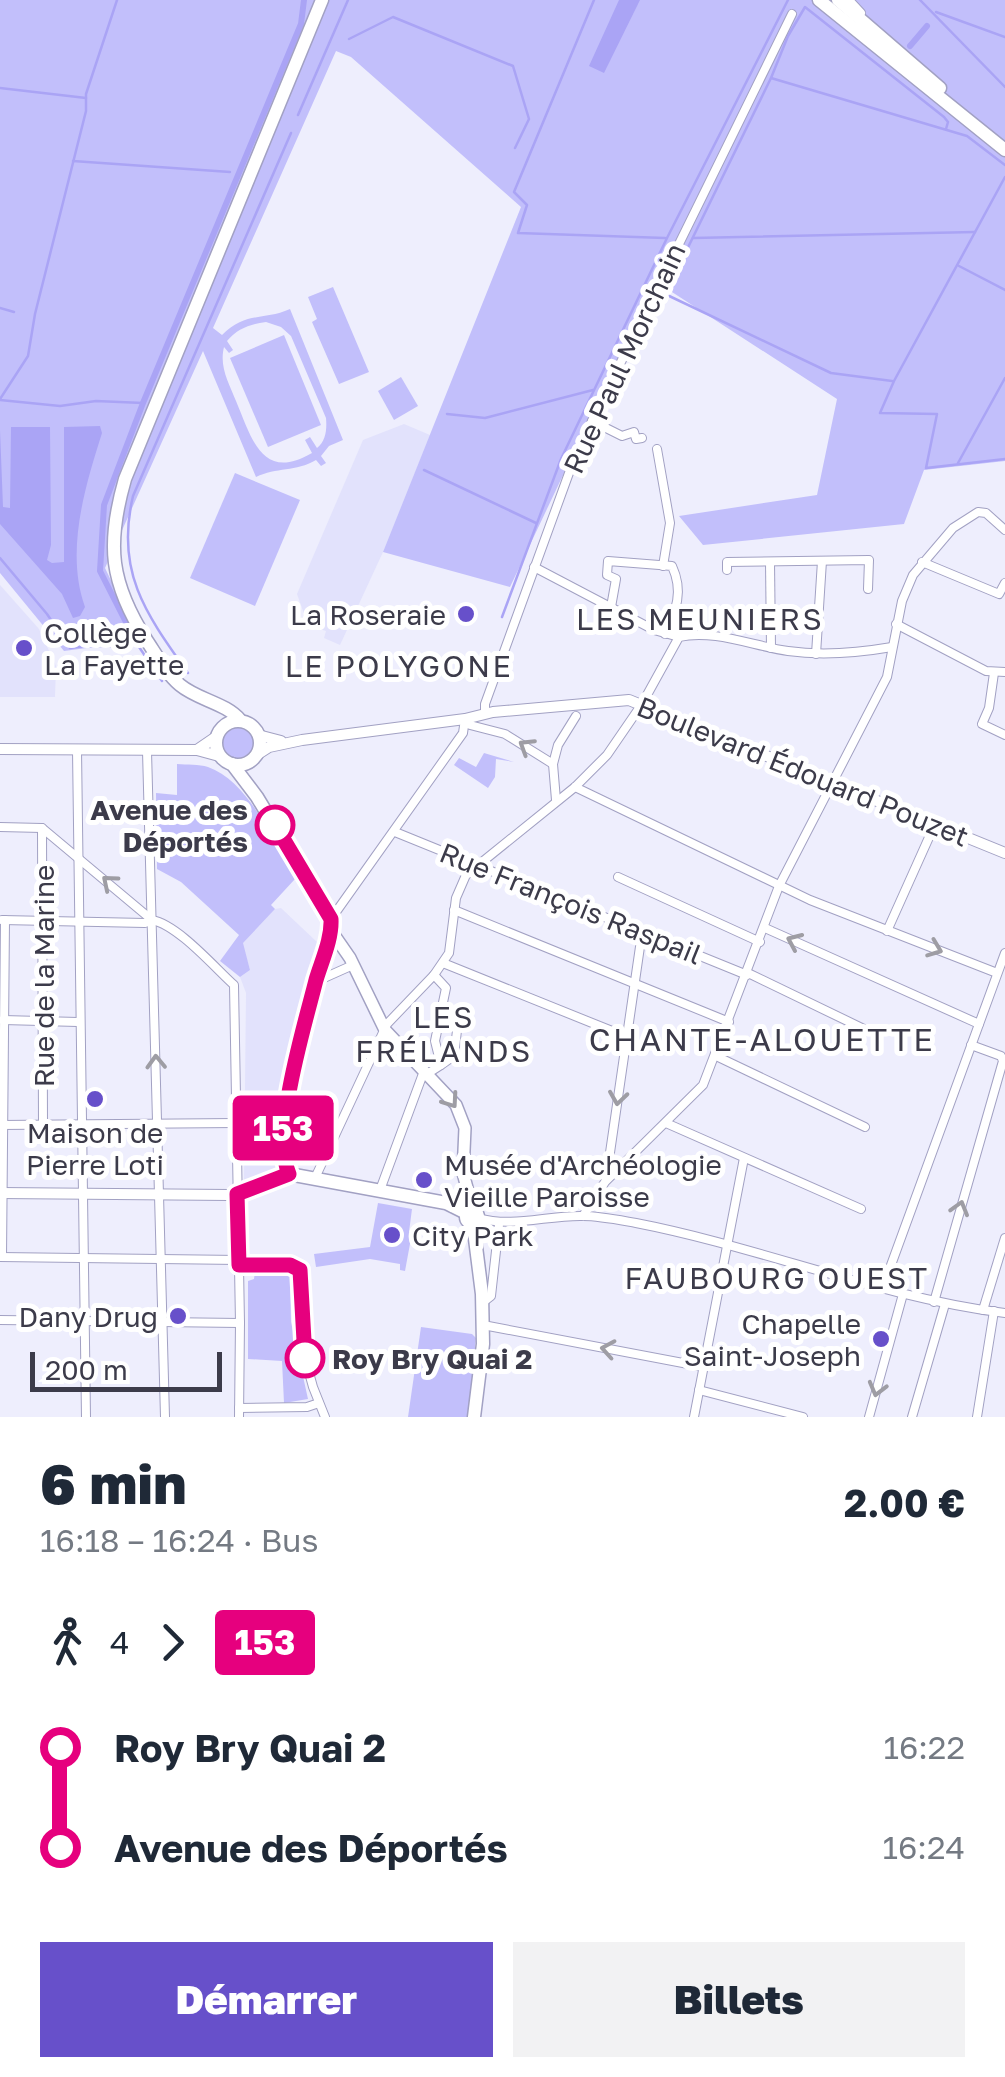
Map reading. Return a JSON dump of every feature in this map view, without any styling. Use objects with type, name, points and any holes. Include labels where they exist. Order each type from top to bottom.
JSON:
[{"type":"main road","points":[[322,0],[124,479],[114,516],[112,560],[122,598],[157,656],[180,685],[209,704],[236,714],[258,735],[260,744],[253,758],[251,780],[258,797],[354,966],[385,1030],[451,1098],[462,1118],[463,1173],[472,1217],[483,1324],[474,1417]]},
{"type":"main road","points":[[186,331],[331,0]]},
{"type":"main road","points":[[819,0],[1005,148]]},
{"type":"main road","points":[[838,0],[1005,148]]},
{"type":"main road","points":[[209,704],[220,756],[232,764],[258,797]]},
{"type":"main road","points":[[218,733],[240,720]]},
{"type":"main road","points":[[232,764],[253,758]]},
{"type":"main road","points":[[331,926],[282,1129],[289,1174],[446,1202],[472,1217]]},
{"type":"street","points":[[848,0],[892,44]]},
{"type":"street","name":"Rue Paul Morchain","points":[[485,714],[484,704],[592,421],[792,14]]},
{"type":"street","points":[[592,421],[622,436],[634,432],[636,439],[642,438]]},
{"type":"street","points":[[657,449],[670,513],[663,566]]},
{"type":"street","points":[[583,1216],[606,1182],[698,1092],[716,1056],[779,886],[887,677],[906,588],[922,562],[953,528],[978,512],[986,513],[1005,530]]},
{"type":"street","points":[[727,570],[727,562],[874,559],[868,589]]},
{"type":"street","points":[[611,607],[616,580],[606,573],[608,561],[672,566],[680,586],[678,606],[665,634]]},
{"type":"street","points":[[816,654],[822,561]]},
{"type":"street","points":[[770,562],[771,648]]},
{"type":"street","points":[[922,562],[998,594],[1005,583]]},
{"type":"street","points":[[534,568],[665,634],[700,633],[816,654],[892,648]]},
{"type":"street","points":[[896,624],[994,674],[1005,672]]},
{"type":"street","points":[[316,1178],[387,1024],[444,963],[452,942],[459,887],[476,864],[501,848],[607,755],[642,704],[679,636]]},
{"type":"street","points":[[994,674],[989,708],[982,724],[1005,735]]},
{"type":"street","name":"Boulevard Édouard Pouzet","points":[[253,758],[269,747],[302,740],[610,700],[642,704],[1005,852]]},
{"type":"street","points":[[556,800],[552,764],[558,745],[576,716]]},
{"type":"street","points":[[466,719],[470,725],[505,734],[552,764]]},
{"type":"street","points":[[331,926],[463,733],[466,719]]},
{"type":"street","points":[[197,750],[218,733]]},
{"type":"street","name":"Boulevard Édouard Pouzet","points":[[258,735],[273,740],[302,740]]},
{"type":"street","points":[[0,749],[197,750],[220,756]]},
{"type":"street","points":[[77,750],[86,1417]]},
{"type":"street","points":[[146,751],[164,1417]]},
{"type":"street","points":[[574,787],[779,886],[998,974]]},
{"type":"street","points":[[887,931],[935,824]]},
{"type":"street","points":[[0,827],[42,828],[152,920]]},
{"type":"street","name":"Rue de la Marine","points":[[42,828],[43,1125]]},
{"type":"street","name":"Rue François Raspail","points":[[395,832],[748,974],[864,1029]]},
{"type":"street","points":[[618,877],[760,942]]},
{"type":"street","points":[[454,910],[729,1022]]},
{"type":"street","points":[[319,1403],[239,1412],[240,1323],[239,1263],[237,1194],[235,990],[159,921],[2,920],[1,1258],[161,1259],[239,1263],[290,1265],[300,1270],[302,1348],[325,1417]]},
{"type":"street","points":[[765,928],[979,1024]]},
{"type":"street","points":[[606,1182],[642,932]]},
{"type":"street","points":[[883,1287],[1005,953]]},
{"type":"street","points":[[444,963],[627,1037]]},
{"type":"street","points":[[316,982],[354,966]]},
{"type":"street","points":[[434,975],[446,988],[435,1041],[442,1065]]},
{"type":"street","points":[[2,1020],[78,1022]]},
{"type":"street","points":[[380,1190],[426,1073],[454,1056],[458,1022]]},
{"type":"street","points":[[934,1302],[1003,1060],[971,1045]]},
{"type":"street","points":[[716,1056],[864,1128]]},
{"type":"street","points":[[2,1125],[236,1123]]},
{"type":"street","points":[[666,1123],[861,1209]]},
{"type":"street","points":[[694,1417],[744,1158]]},
{"type":"street","points":[[1,1193],[237,1194],[289,1174]]},
{"type":"street","points":[[472,1217],[499,1224],[583,1216],[630,1222],[726,1244],[934,1302],[1005,1313]]},
{"type":"street","points":[[482,1302],[491,1296],[499,1224]]},
{"type":"street","points":[[977,1417],[988,1311],[1005,1238]]},
{"type":"street","points":[[869,1417],[903,1294]]},
{"type":"street","points":[[912,1417],[945,1304]]},
{"type":"street","points":[[0,1320],[240,1323]]},
{"type":"street","points":[[483,1324],[704,1366]]},
{"type":"street","points":[[699,1390],[803,1417]]},
{"type":"shaded area","points":[[0,0],[1005,0],[1005,461],[924,470],[904,524],[703,545],[679,516],[817,495],[837,399],[655,281],[510,587],[383,552],[521,207],[351,57],[336,51],[213,328],[222,335],[239,322],[290,309],[343,440],[329,446],[321,456],[326,463],[321,466],[316,460],[256,477],[203,351],[105,568],[140,641],[64,651],[0,573]],"holes":[[[266,322],[291,336],[326,418],[320,445],[317,448],[310,437],[305,440],[312,453],[281,462],[270,459],[254,442],[223,361],[224,347],[229,353],[233,350],[227,341],[240,330]]]},
{"type":"shaded area","points":[[619,0],[640,0],[604,73],[589,66]]},
{"type":"shaded area","points":[[333,287],[369,372],[339,384],[312,322],[317,319],[308,297]]},
{"type":"shaded area","points":[[284,335],[321,425],[268,447],[230,358]]},
{"type":"shaded area","points":[[401,377],[418,406],[394,420],[378,391]]},
{"type":"shaded area","points":[[404,424],[430,435],[340,645],[324,638],[326,631],[308,625],[297,594],[363,440]]},
{"type":"shaded area","points":[[100,426],[102,433],[84,497],[77,542],[79,586],[85,607],[80,616],[73,618],[62,594],[0,524],[0,430],[3,507],[10,508],[11,427],[50,427],[51,545],[47,560],[52,563],[64,562],[64,427]]},
{"type":"shaded area","points":[[235,473],[300,500],[255,606],[190,578]]},
{"type":"shaded area","name":"Collège La Fayette","points":[[0,585],[39,629],[56,666],[55,697],[0,697]]},
{"type":"shaded area","points":[[237,723],[250,729],[256,742],[250,755],[237,761],[224,755],[218,742],[224,729]]},
{"type":"shaded area","points":[[484,753],[514,762],[496,759],[495,777],[488,788],[454,765],[459,758],[476,767]]},
{"type":"shaded area","points":[[177,764],[208,767],[236,785],[259,815],[295,879],[271,905],[275,909],[243,943],[250,970],[240,977],[220,961],[239,935],[181,882],[157,869],[156,793],[177,795]]},
{"type":"shaded area","points":[[281,908],[318,943],[277,1126],[278,1167],[244,1181],[246,993],[240,977],[250,970],[242,943],[275,909]]},
{"type":"shaded area","points":[[378,1203],[412,1209],[405,1271],[400,1270],[400,1264],[370,1259],[316,1267],[314,1254],[370,1247]]},
{"type":"shaded area","points":[[255,1271],[290,1274],[291,1322],[308,1399],[284,1403],[282,1361],[248,1359],[248,1281],[254,1279]]},
{"type":"shaded area","points":[[421,1327],[472,1334],[476,1338],[468,1417],[408,1417]]},
{"type":"waterway","points":[[0,399],[28,356],[86,111],[86,94],[117,0]]},
{"type":"waterway","points":[[132,634],[100,571],[104,505],[301,24],[304,0]]},
{"type":"waterway","points":[[298,115],[348,0]]},
{"type":"waterway","points":[[594,0],[514,192],[527,205],[518,233],[665,238]]},
{"type":"waterway","points":[[502,617],[561,459],[788,0]]},
{"type":"waterway","points":[[920,0],[1005,87]]},
{"type":"waterway","points":[[648,329],[805,7],[944,117],[948,122],[946,129]]},
{"type":"waterway","points":[[936,12],[1005,37]]},
{"type":"waterway","points":[[349,39],[393,17],[513,66],[529,119],[515,148]]},
{"type":"waterway","points":[[910,46],[927,26]]},
{"type":"waterway","points":[[771,78],[967,136],[1005,165]]},
{"type":"waterway","points":[[0,88],[86,98]]},
{"type":"waterway","points":[[188,673],[147,611],[131,570],[128,523],[133,496],[291,133]]},
{"type":"waterway","points":[[73,161],[230,172]]},
{"type":"waterway","points":[[1005,177],[880,413],[937,414],[926,468],[1005,459]]},
{"type":"waterway","points":[[693,238],[975,232]]},
{"type":"waterway","points":[[959,266],[1005,290]]},
{"type":"waterway","points":[[665,294],[831,373],[892,381]]},
{"type":"waterway","points":[[0,308],[14,312]]},
{"type":"waterway","points":[[958,463],[1005,378]]},
{"type":"waterway","points":[[447,414],[485,418],[593,390]]},
{"type":"waterway","points":[[0,400],[60,406],[96,401],[143,403]]},
{"type":"waterway","points":[[424,470],[536,523]]},
{"type":"waterway","points":[[0,558],[70,648],[137,644],[162,681]]},
{"type":"bus line","name":"153","points":[[275,825],[331,919],[332,932],[316,982],[282,1129],[289,1174],[237,1194],[239,1265],[290,1265],[300,1270],[305,1358]]},
{"type":"place","name":"La Roseraie","points":[[466,614]]},
{"type":"place","name":"Collège La Fayette","points":[[24,648]]},
{"type":"place","name":"Avenue des Déportés","points":[[275,825]]},
{"type":"place","name":"Maison de Pierre Loti","points":[[95,1099]]},
{"type":"place","name":"Musée d'Archéologie Vieille Paroisse","points":[[424,1180]]},
{"type":"place","name":"City Park","points":[[392,1235]]},
{"type":"place","name":"Dany Drug","points":[[178,1316]]},
{"type":"place","name":"Chapelle Saint-Joseph","points":[[881,1339]]},
{"type":"place","name":"Roy Bry Quai 2","points":[[305,1358]]},
{"type":"district","name":"LES MEUNIERS","points":[[700,619]]},
{"type":"district","name":"LE POLYGONE","points":[[399,666]]},
{"type":"district","name":"LES FRÉLANDS","points":[[444,1034]]},
{"type":"district","name":"CHANTE-ALOUETTE","points":[[762,1039]]},
{"type":"district","name":"FAUBOURG OUEST","points":[[777,1278]]}]
